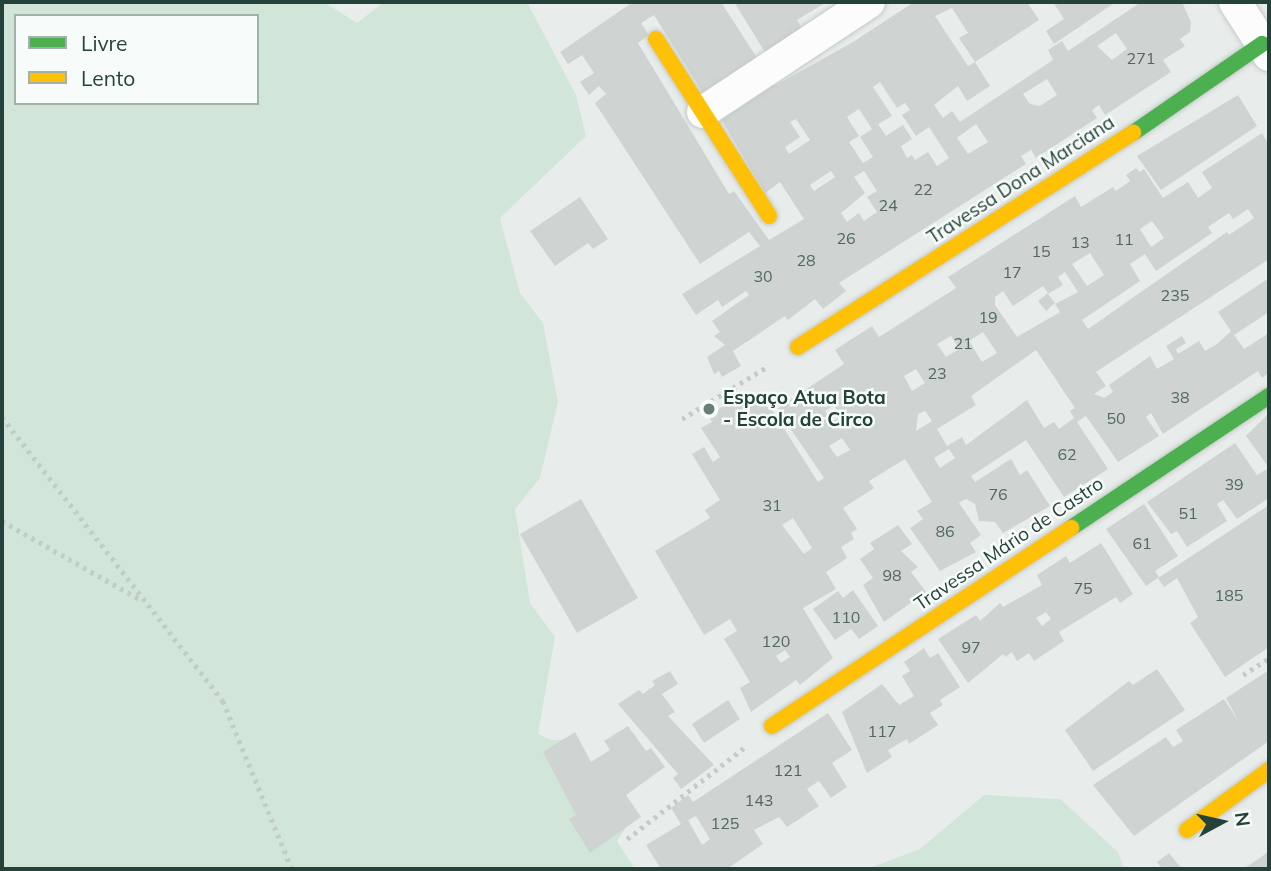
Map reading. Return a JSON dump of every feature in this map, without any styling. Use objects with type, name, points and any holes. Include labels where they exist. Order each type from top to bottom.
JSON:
[{"type":"street","points":[[703,112],[869,2]]},
{"type":"street","points":[[1235,2],[1266,50]]},
{"type":"street","points":[[656,39],[769,216]]},
{"type":"street","name":"Travessa Dona Marciana","points":[[798,347],[1266,50]]},
{"type":"street","name":"Travessa Mário de Castro","points":[[772,726],[1269,396]]},
{"type":"street","points":[[1187,830],[1269,770]]},
{"type":"path","points":[[682,419],[798,347]]},
{"type":"path","points":[[2,417],[223,701],[292,869]]},
{"type":"path","points":[[2,521],[146,603]]},
{"type":"path","points":[[1243,675],[1269,658]]},
{"type":"path","points":[[627,839],[772,726]]},
{"type":"green space","points":[[2,2],[324,2],[357,23],[384,2],[527,2],[576,95],[586,136],[500,218],[520,293],[543,323],[558,402],[540,478],[515,509],[530,603],[555,637],[538,734],[551,740],[575,739],[628,824],[617,841],[635,869],[2,869]]},
{"type":"green space","points":[[984,795],[1060,799],[1118,852],[1124,869],[867,869],[920,849]]},
{"type":"building","points":[[633,2],[721,2],[757,58],[703,93],[654,15],[641,23],[649,35],[638,43],[729,194],[734,191],[769,240],[804,219],[780,182],[765,193],[718,114],[770,80],[774,86],[853,42],[914,2],[1027,2],[1039,20],[975,62],[990,86],[967,101],[958,86],[934,105],[943,118],[952,111],[960,122],[1053,60],[1048,50],[1062,41],[1068,51],[1141,2],[1182,2],[1191,22],[1190,32],[1180,39],[1185,46],[1163,60],[1171,72],[1105,115],[1099,105],[1092,110],[1097,118],[1036,158],[1031,150],[1021,156],[1026,164],[839,283],[846,291],[823,309],[815,299],[788,320],[785,316],[733,351],[741,366],[722,377],[719,371],[714,374],[707,357],[725,345],[714,336],[720,332],[712,321],[749,295],[746,291],[722,307],[718,300],[696,315],[682,294],[760,246],[749,232],[700,264],[595,103],[606,94],[599,86],[589,95],[580,82],[594,73],[582,55],[568,64],[560,52]],"holes":[[[952,8],[968,33],[959,38],[975,62],[968,66],[935,16]],[[1116,33],[1127,49],[1112,60],[1097,46]],[[1047,79],[1057,95],[1040,106],[1030,104],[1023,94]],[[880,82],[897,108],[905,103],[910,110],[902,115],[916,136],[929,127],[949,158],[937,166],[928,152],[915,160],[912,155],[907,158],[901,146],[912,139],[903,125],[886,136],[878,124],[892,116],[873,87]],[[859,109],[872,129],[860,137],[873,157],[863,163],[849,142],[859,136],[847,117]],[[796,119],[810,140],[789,154],[785,147],[800,137],[790,122]],[[976,124],[988,142],[968,154],[957,138]],[[831,171],[835,177],[814,191],[810,185]],[[864,171],[877,191],[867,197],[877,212],[864,221],[859,213],[847,222],[841,213],[865,193],[854,177]]]},
{"type":"building","points":[[734,2],[827,2],[797,20],[802,28],[765,52]]},
{"type":"building","points":[[1053,2],[1116,2],[1054,44],[1046,31],[1064,19]]},
{"type":"building","points":[[1238,95],[1257,126],[1161,190],[1137,156]]},
{"type":"building","points":[[1262,133],[1269,145],[1269,259],[1096,372],[1106,386],[1094,394],[1104,398],[1113,392],[1109,385],[1150,356],[1157,369],[1174,359],[1166,346],[1182,336],[1186,343],[1176,349],[1178,354],[1199,341],[1205,351],[1217,344],[1231,331],[1218,312],[1269,278],[1269,312],[1234,335],[1244,349],[1269,333],[1269,373],[1262,378],[1258,371],[1163,434],[1151,413],[1146,417],[1159,436],[1118,462],[1086,416],[1077,422],[1108,469],[1064,497],[1026,440],[971,476],[975,482],[1011,459],[1020,475],[1027,470],[1050,506],[1003,533],[995,522],[979,521],[975,504],[966,499],[959,503],[981,535],[970,543],[976,552],[940,571],[910,528],[923,519],[917,511],[932,502],[905,459],[869,481],[874,488],[843,508],[857,529],[851,533],[854,539],[841,547],[847,558],[826,572],[836,589],[803,608],[833,658],[800,685],[796,680],[751,712],[740,688],[750,682],[724,639],[737,631],[730,619],[704,635],[655,551],[710,518],[705,510],[720,500],[692,454],[704,447],[713,462],[720,457],[701,428],[712,422],[708,415],[732,401],[736,407],[760,391],[818,482],[824,478],[777,409],[844,364],[835,350],[872,326],[879,337],[956,288],[948,277],[1075,196],[1081,207],[1113,187],[1116,191],[1130,181],[1126,175],[1136,168],[1140,172],[1144,169],[1163,198],[1188,182],[1198,198],[1212,188],[1202,172]],"holes":[[[1248,209],[1254,218],[1229,235],[1227,232],[1088,329],[1082,320],[1140,281],[1130,264],[1145,254],[1156,271],[1212,233],[1208,227],[1229,213],[1233,219]],[[1152,221],[1164,238],[1151,247],[1140,229]],[[1090,253],[1104,275],[1087,286],[1072,264]],[[1065,272],[1078,292],[1055,304],[1060,312],[1017,337],[995,305],[995,297],[1003,291],[1013,306],[1043,286],[1048,293],[1038,301],[1046,311],[1055,303],[1048,294],[1063,285],[1058,277]],[[983,332],[997,353],[982,362],[969,341]],[[951,336],[959,349],[946,357],[937,344]],[[1036,350],[1075,408],[1070,411],[1074,418],[1059,429],[1054,422],[1044,428],[1027,400],[966,445],[962,437],[947,446],[937,429],[976,405],[971,396]],[[916,369],[925,383],[912,391],[904,376]],[[834,405],[841,416],[832,422],[825,411]],[[925,411],[932,421],[916,431],[918,414]],[[842,438],[850,450],[837,457],[829,446]],[[949,449],[955,458],[940,468],[934,458]],[[793,518],[812,548],[804,554],[782,525]],[[785,650],[790,657],[781,663],[776,656]]]},
{"type":"building","points":[[580,197],[608,239],[593,249],[588,243],[555,266],[530,231]]},
{"type":"building","points":[[1269,413],[1269,468],[1246,436]]},
{"type":"building","points":[[1235,443],[1257,475],[1269,468],[1269,498],[1237,519],[1223,500],[1217,504],[1227,521],[1187,547],[1177,531],[1171,534],[1147,502]]},
{"type":"building","points":[[581,499],[638,598],[577,633],[520,534]]},
{"type":"building","points":[[1144,504],[1178,556],[1155,571],[1159,577],[1146,586],[1106,529]]},
{"type":"building","points":[[1269,505],[1269,647],[1225,677],[1190,623],[1198,617],[1177,578],[1164,587],[1158,578]]},
{"type":"building","points":[[898,525],[912,544],[901,551],[918,567],[911,572],[926,592],[884,622],[863,585],[873,578],[860,559],[874,549],[870,543]]},
{"type":"building","points":[[1101,543],[1133,594],[1120,603],[1116,597],[1059,632],[1064,641],[1034,661],[1029,653],[1017,661],[1012,652],[1006,657],[1003,654],[968,683],[938,639],[976,615],[980,621],[1000,603],[1003,607],[1042,585],[1037,575],[1066,556],[1070,563]],"holes":[[[1046,612],[1051,619],[1042,626],[1036,618]]]},
{"type":"building","points":[[853,590],[878,626],[859,639],[851,629],[835,640],[813,609],[838,591],[843,598]]},
{"type":"building","points":[[924,648],[930,658],[938,653],[960,687],[940,700],[943,705],[930,713],[938,725],[909,744],[907,739],[888,750],[892,757],[867,773],[842,712],[882,684],[899,705],[914,696],[902,676],[910,671],[904,662]]},
{"type":"building","points":[[1157,669],[1185,710],[1093,771],[1065,730],[1129,681],[1133,685]]},
{"type":"building","points":[[1269,670],[1269,741],[1134,836],[1093,785],[1166,737],[1173,747],[1183,741],[1176,730],[1224,699],[1239,722],[1226,698]]},
{"type":"building","points":[[670,671],[678,684],[662,694],[675,712],[668,716],[714,765],[681,789],[673,778],[678,774],[618,704],[639,690],[643,694],[655,685],[652,681]]},
{"type":"building","points":[[728,700],[740,719],[704,743],[692,724]]},
{"type":"building","points":[[828,713],[852,750],[832,763],[847,787],[831,798],[819,781],[807,789],[819,806],[787,827],[779,817],[754,830],[763,844],[727,869],[661,869],[646,845],[681,824],[671,808],[688,795],[693,802]],"holes":[[[696,816],[710,839],[702,845],[688,820]]]},
{"type":"building","points":[[628,726],[646,751],[651,748],[665,767],[626,795],[641,817],[590,853],[569,819],[576,815],[543,752],[575,732],[591,762],[610,750],[604,741]]},
{"type":"building","points":[[1269,851],[1269,869],[1243,869],[1260,858]]},
{"type":"building","points":[[1169,853],[1182,869],[1162,869],[1157,862]]},
{"type":"traffic: fast","points":[[1133,133],[1262,44]]},
{"type":"traffic: fast","points":[[1071,528],[1269,396]]},
{"type":"traffic: slow","points":[[656,39],[769,216]]},
{"type":"traffic: slow","points":[[798,347],[1133,133]]},
{"type":"traffic: slow","points":[[772,726],[1071,528]]},
{"type":"traffic: slow","points":[[1187,830],[1269,770]]},
{"type":"place","name":"Espaço Atua Bota - Escola de Circo","points":[[709,409]]}]
